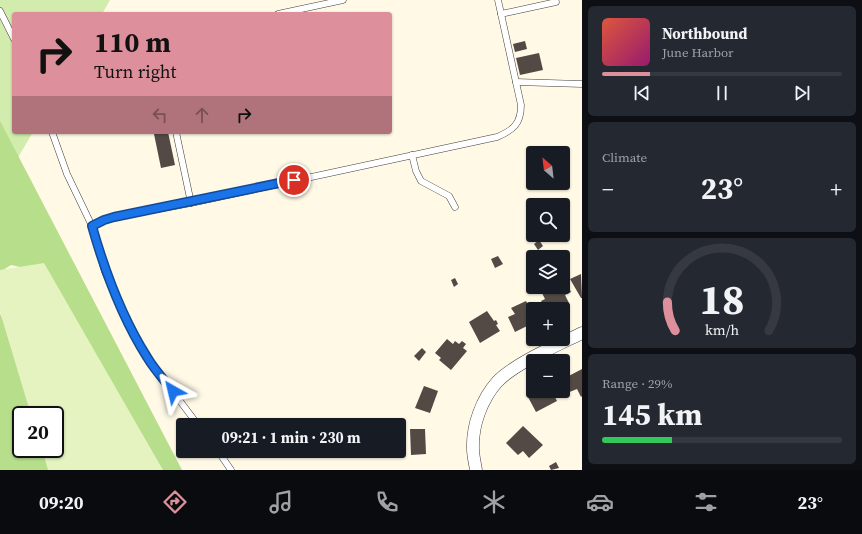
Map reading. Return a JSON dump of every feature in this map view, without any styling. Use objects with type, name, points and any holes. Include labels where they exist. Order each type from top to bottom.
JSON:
[{"type":"street","points":[[476,470],[473,449],[476,424],[480,409],[498,381],[538,355],[582,333]]},
{"type":"lane","points":[[287,12],[343,0]]},
{"type":"lane","points":[[92,226],[114,217],[191,203],[497,137],[511,130],[519,119],[521,113],[516,82],[498,0]]},
{"type":"lane","points":[[502,14],[556,2]]},
{"type":"lane","points":[[0,11],[12,34]]},
{"type":"lane","points":[[516,82],[582,84]]},
{"type":"lane","points":[[53,134],[67,174],[92,226],[105,272],[124,315],[147,357],[193,418]]},
{"type":"lane","points":[[176,134],[191,203]]},
{"type":"lane","points":[[412,155],[416,171],[421,181],[449,196],[455,207]]},
{"type":"lane","points":[[223,458],[231,470]]},
{"type":"green space","points":[[0,0],[110,0],[103,12],[12,12],[12,134],[32,134],[0,188]]},
{"type":"green space","points":[[0,121],[182,470],[142,470],[29,269],[11,265],[0,272]]},
{"type":"green space","points":[[44,263],[163,470],[48,470],[45,458],[64,458],[64,406],[28,406],[0,312],[0,270]]},
{"type":"green space","points":[[0,314],[50,406],[12,406],[12,458],[60,458],[66,470],[0,470]]},
{"type":"building","points":[[525,41],[527,49],[515,52],[513,44]]},
{"type":"building","points":[[539,53],[543,70],[520,75],[516,58]]},
{"type":"building","points":[[154,134],[168,134],[175,165],[161,168]]},
{"type":"building","points":[[540,242],[543,246],[538,250],[534,244]]},
{"type":"building","points":[[498,256],[503,264],[495,268],[491,259]]},
{"type":"building","points":[[581,274],[582,298],[581,298],[570,279]]},
{"type":"building","points":[[455,278],[458,284],[454,287],[451,280]]},
{"type":"building","points":[[542,294],[567,294],[565,295],[568,302],[542,302],[545,299]]},
{"type":"building","points":[[527,302],[526,326],[515,332],[508,317],[515,314],[511,308]]},
{"type":"building","points":[[487,311],[494,321],[496,320],[498,324],[496,325],[500,331],[480,343],[469,322]]},
{"type":"building","points":[[447,339],[453,344],[455,341],[459,344],[462,341],[466,344],[463,348],[467,351],[451,370],[439,360],[441,358],[435,353]]},
{"type":"building","points":[[422,348],[426,352],[419,361],[414,356]]},
{"type":"building","points":[[582,369],[581,397],[577,389],[570,392],[570,375]]},
{"type":"building","points":[[424,386],[438,391],[430,413],[415,408]]},
{"type":"building","points":[[529,398],[556,398],[557,401],[536,412]]},
{"type":"building","points":[[523,426],[543,445],[529,458],[523,451],[518,455],[506,443]]},
{"type":"building","points":[[410,429],[425,429],[426,454],[411,455]]},
{"type":"building","points":[[556,462],[559,468],[551,470],[549,466]]},
{"type":"route","points":[[173,391],[147,357],[124,315],[105,272],[92,226],[114,217],[191,203],[294,180]]}]
